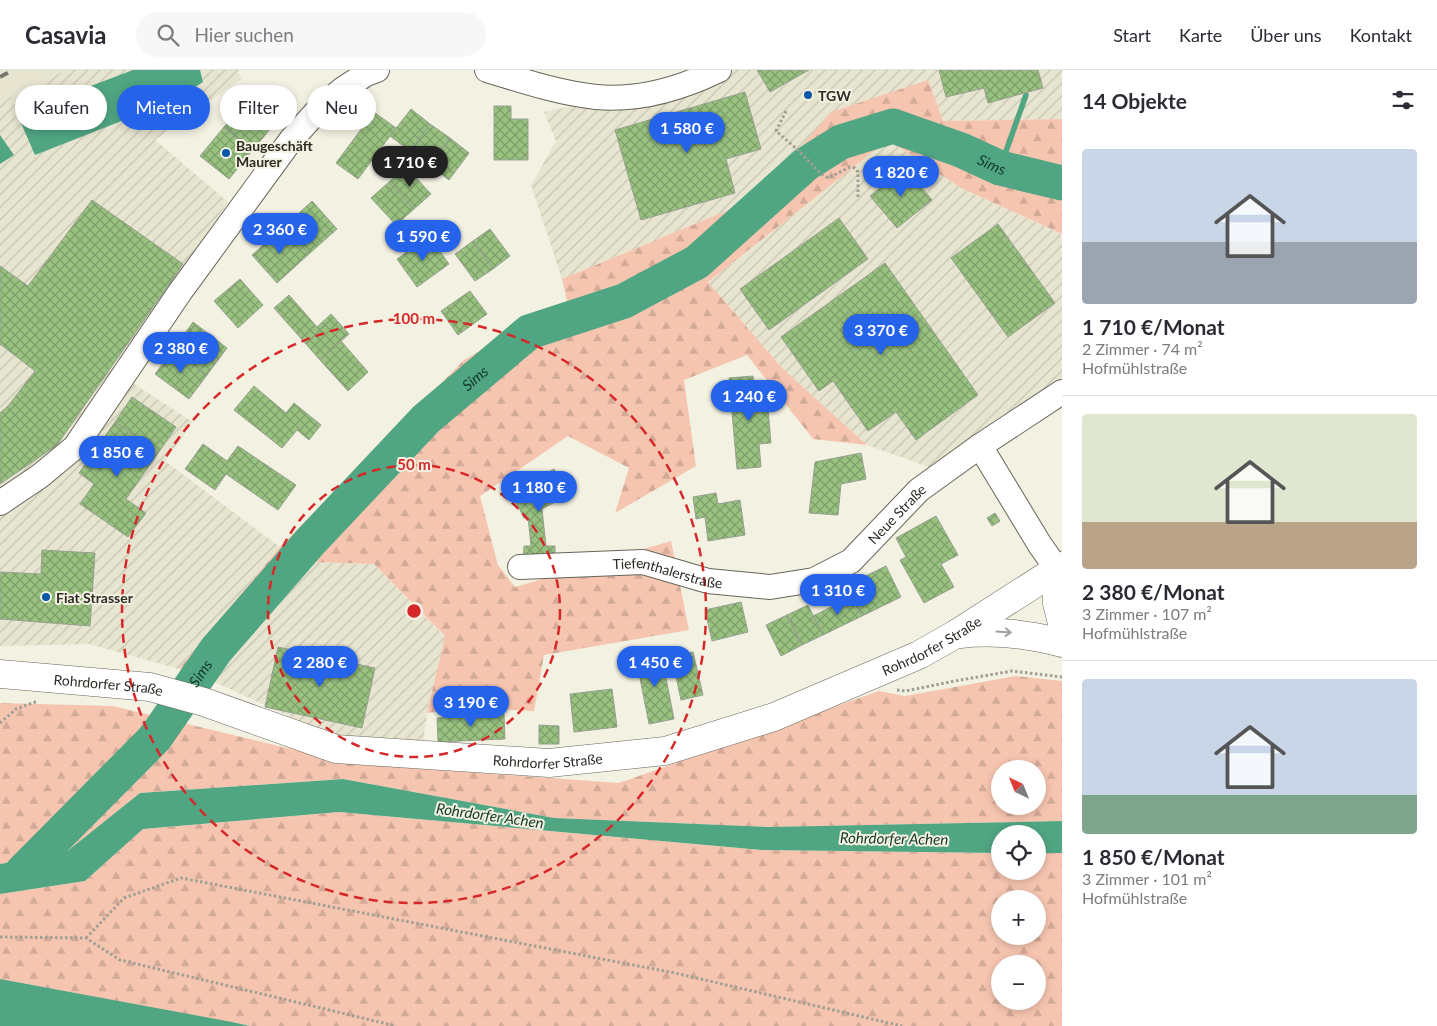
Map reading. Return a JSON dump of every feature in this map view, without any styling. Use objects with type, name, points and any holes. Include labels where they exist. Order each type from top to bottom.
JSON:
[{"type":"main road","points":[[1060,570],[1057,603],[1062,623]]},
{"type":"main road","name":"Rohrdorfer Straße","points":[[0,674],[150,687],[204,702],[336,749],[549,763],[665,751],[774,717],[919,654],[956,634],[1060,570]]},
{"type":"main road","points":[[956,634],[1005,632],[1034,636],[1062,643]]},
{"type":"street","points":[[0,503],[40,476],[75,447],[180,292],[291,140],[318,110],[343,89],[366,74],[377,70]]},
{"type":"street","points":[[487,70],[574,94],[617,97],[659,92],[695,82],[719,70]]},
{"type":"street","name":"Neue Straße","points":[[814,580],[851,561],[919,490],[980,446],[1062,392]]},
{"type":"street","points":[[980,446],[1040,546],[1060,570]]},
{"type":"street","name":"Tiefenthalerstraße","points":[[520,567],[643,562],[708,581],[726,583],[770,587],[814,580]]},
{"type":"path","points":[[786,111],[776,131],[820,173],[828,178],[850,167],[855,168],[858,172],[858,198]]},
{"type":"path","points":[[878,672],[897,690],[906,691],[1012,671],[1062,677]]},
{"type":"path","points":[[0,723],[16,709],[40,700],[46,695],[56,678]]},
{"type":"path","points":[[86,938],[124,898],[181,878],[675,973],[902,1026]]},
{"type":"path","points":[[0,937],[86,938],[120,960],[396,1026]]},
{"type":"shaded area","points":[[0,70],[66,70],[35,85],[15,85],[15,95],[0,102]]},
{"type":"shaded area","points":[[66,70],[238,70],[241,79],[233,85],[220,85],[220,94],[210,101],[210,85],[117,85],[117,130],[169,130],[155,140],[228,202],[114,371],[193,422],[165,461],[280,547],[179,669],[89,644],[0,646],[0,102],[15,95],[15,130],[107,130],[107,85],[35,85]]},
{"type":"shaded area","points":[[713,70],[1062,70],[1062,119],[943,121],[789,161],[743,204],[562,279],[531,185],[556,141],[544,112],[699,79]]},
{"type":"shaded area","points":[[888,140],[961,188],[1061,234],[1062,239],[1062,384],[932,468],[867,445],[782,368],[708,282]]},
{"type":"shaded area","points":[[313,562],[374,564],[445,637],[427,713],[423,743],[351,739],[304,723],[208,679]]},
{"type":"green space","points":[[928,80],[943,121],[1062,119],[1062,234],[961,188],[888,140],[708,282],[782,368],[867,445],[813,439],[747,355],[684,380],[696,466],[615,513],[629,468],[568,436],[480,496],[498,565],[515,587],[671,541],[689,630],[544,655],[534,711],[467,708],[427,713],[445,636],[374,564],[313,562],[208,679],[179,669],[280,547],[464,360],[567,301],[562,279],[743,204],[789,161],[831,112]]},
{"type":"green space","points":[[1016,676],[1062,681],[1062,821],[767,827],[554,818],[343,779],[140,793],[65,853],[0,864],[0,703],[113,706],[353,764],[619,783],[879,691],[905,696]]},
{"type":"green space","points":[[339,812],[762,850],[991,853],[991,880],[1046,880],[1046,853],[1062,853],[1062,1026],[250,1026],[0,979],[0,894],[85,881],[143,829]]},
{"type":"water","points":[[133,70],[200,70],[203,82],[198,85],[117,85],[117,123],[107,127],[107,85],[93,85]]},
{"type":"water","points":[[24,130],[99,130],[35,155]]},
{"type":"water","points":[[0,135],[14,155],[0,164]]},
{"type":"water","name":"Rohrdorfer Achen","points":[[343,779],[554,818],[767,827],[1062,821],[1062,853],[1046,853],[1046,825],[991,825],[991,853],[762,850],[339,812],[143,829],[85,881],[0,894],[0,864],[65,853],[140,793]]},
{"type":"water","points":[[0,979],[232,1022],[250,1026],[0,1026]]},
{"type":"building","points":[[757,70],[809,70],[770,92]]},
{"type":"building","points":[[939,70],[1038,70],[1043,88],[988,103],[984,88],[946,97]]},
{"type":"building","points":[[745,92],[761,149],[726,159],[735,193],[641,220],[615,130]]},
{"type":"building","points":[[494,106],[511,106],[511,119],[528,119],[528,160],[494,160]]},
{"type":"building","points":[[411,109],[430,124],[410,151],[390,136]]},
{"type":"building","points":[[376,113],[396,128],[358,179],[336,163],[361,130],[376,130]]},
{"type":"building","points":[[430,124],[450,138],[429,165],[410,151]]},
{"type":"building","name":"Baugeschäft Maurer","points":[[222,130],[228,130],[252,151],[229,179],[200,156]]},
{"type":"building","points":[[228,130],[269,130],[252,151]]},
{"type":"building","points":[[450,138],[469,153],[449,180],[429,165]]},
{"type":"building","points":[[406,167],[431,194],[414,209],[389,182]]},
{"type":"building","points":[[905,167],[932,200],[897,228],[870,196]]},
{"type":"building","points":[[389,182],[414,209],[396,225],[371,198]]},
{"type":"building","points":[[92,200],[183,264],[57,445],[0,484],[0,413],[8,406],[35,371],[0,344],[0,266],[28,286]]},
{"type":"building","points":[[312,201],[337,229],[309,254],[284,227]]},
{"type":"building","points":[[839,218],[868,259],[769,330],[740,289]]},
{"type":"building","points":[[998,224],[1055,303],[1008,337],[951,258]]},
{"type":"building","points":[[284,227],[309,254],[277,283],[252,255]]},
{"type":"building","points":[[490,229],[510,256],[493,269],[473,241]]},
{"type":"building","points":[[429,236],[449,264],[417,287],[397,259]]},
{"type":"building","points":[[473,241],[493,269],[475,281],[455,254]]},
{"type":"building","points":[[885,263],[978,395],[916,440],[896,412],[868,431],[833,381],[819,391],[781,337]]},
{"type":"building","points":[[240,279],[263,305],[238,328],[214,301]]},
{"type":"building","points":[[470,291],[487,314],[458,335],[441,311]]},
{"type":"building","points":[[289,295],[317,327],[331,314],[349,334],[320,360],[274,308]]},
{"type":"building","points":[[193,322],[227,348],[207,375],[173,350]]},
{"type":"building","points":[[341,341],[368,372],[348,391],[320,360]]},
{"type":"building","points":[[173,350],[207,375],[189,399],[155,374]]},
{"type":"building","points":[[753,376],[755,398],[767,397],[771,443],[759,444],[761,467],[737,469],[729,378]]},
{"type":"building","points":[[254,386],[286,413],[294,403],[321,425],[309,440],[297,430],[282,448],[234,410]]},
{"type":"building","points":[[132,397],[176,427],[159,452],[115,422]]},
{"type":"building","points":[[115,422],[159,452],[126,499],[146,513],[128,537],[80,504],[94,484],[79,473]]},
{"type":"building","points":[[203,444],[227,461],[238,446],[296,485],[278,510],[226,474],[215,490],[185,469]]},
{"type":"building","points":[[861,453],[866,479],[841,484],[838,515],[809,513],[815,462]]},
{"type":"building","points":[[554,469],[568,495],[542,509],[546,546],[555,546],[555,562],[523,562],[524,546],[531,546],[528,517],[524,518],[511,492]]},
{"type":"building","points":[[716,493],[718,504],[740,500],[745,535],[708,541],[705,517],[696,519],[693,497]]},
{"type":"building","points":[[995,513],[1000,521],[992,526],[987,518]]},
{"type":"building","points":[[936,516],[958,555],[941,564],[954,587],[924,603],[900,560],[906,557],[896,538]]},
{"type":"building","name":"Fiat Strasser","points":[[42,550],[95,553],[90,626],[0,619],[0,572],[41,574]]},
{"type":"building","points":[[886,566],[901,597],[862,616],[847,585]]},
{"type":"building","points":[[853,596],[862,616],[823,635],[813,616]]},
{"type":"building","points":[[741,602],[748,632],[712,641],[705,610]]},
{"type":"building","points":[[808,605],[823,635],[802,645],[787,615]]},
{"type":"building","points":[[787,615],[802,645],[781,656],[766,625]]},
{"type":"building","points":[[278,647],[375,668],[362,728],[265,707]]},
{"type":"building","points":[[693,652],[703,695],[681,700],[672,657]]},
{"type":"building","points":[[661,653],[674,719],[649,724],[636,658]]},
{"type":"building","points":[[612,689],[617,727],[574,732],[570,694]]},
{"type":"building","points":[[504,714],[505,739],[438,742],[437,718]]},
{"type":"building","points":[[539,725],[559,726],[559,744],[539,744]]},
{"type":"waterway","points":[[1000,168],[1026,95]]},
{"type":"waterway","name":"Sims","points":[[22,872],[155,738],[216,650],[310,542],[426,419],[529,332],[624,301],[697,262],[806,164],[841,142],[893,126],[961,150],[1000,168],[1062,183]]},
{"type":"railway","points":[[0,77],[13,70]]},
{"type":"place","name":"TGW","points":[[808,95]]},
{"type":"place","name":"Baugeschäft Maurer","points":[[226,153]]},
{"type":"place","name":"Fiat Strasser","points":[[46,597]]}]
